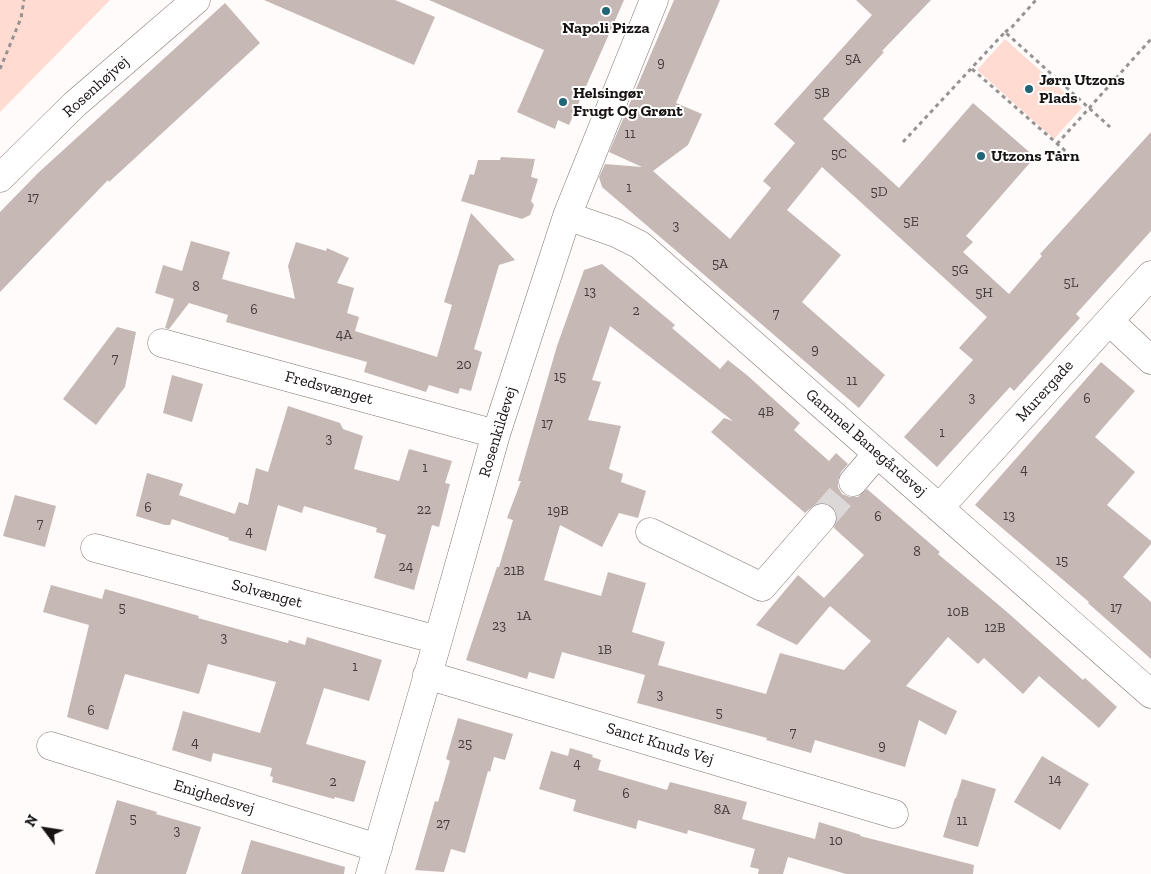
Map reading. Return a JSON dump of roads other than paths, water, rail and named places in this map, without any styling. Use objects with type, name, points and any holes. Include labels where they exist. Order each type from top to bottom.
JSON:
[{"type":"street","name":"Rosenhøjvej","points":[[0,178],[76,104],[196,0]]},
{"type":"street","name":"Rosenkildevej","points":[[370,874],[496,434],[567,216],[654,0]]},
{"type":"street","name":"Gammel Banegårdsvej","points":[[567,216],[616,233],[640,245],[1151,694]]},
{"type":"street","name":"Murergade","points":[[939,508],[1151,275]]},
{"type":"street","points":[[1109,321],[1151,360]]},
{"type":"street","name":"Fredsvænget","points":[[162,343],[496,434]]},
{"type":"street","points":[[853,482],[878,454]]},
{"type":"street","points":[[650,532],[762,587],[822,518]]},
{"type":"street","name":"Solvænget","points":[[95,548],[438,640]]},
{"type":"street","name":"Sanct Knuds Vej","points":[[427,675],[894,814]]},
{"type":"street","name":"Enighedsvej","points":[[51,746],[378,848]]},
{"type":"tunnel","points":[[822,518],[853,482]]},
{"type":"place","name":"Napoli Pizza","points":[[606,11]]},
{"type":"place","name":"Jørn Utzons Plads","points":[[1029,89]]},
{"type":"place","name":"Helsingør Frugt Og Grønt","points":[[563,102]]},
{"type":"place","name":"Utzons Tårn","points":[[981,156]]}]
